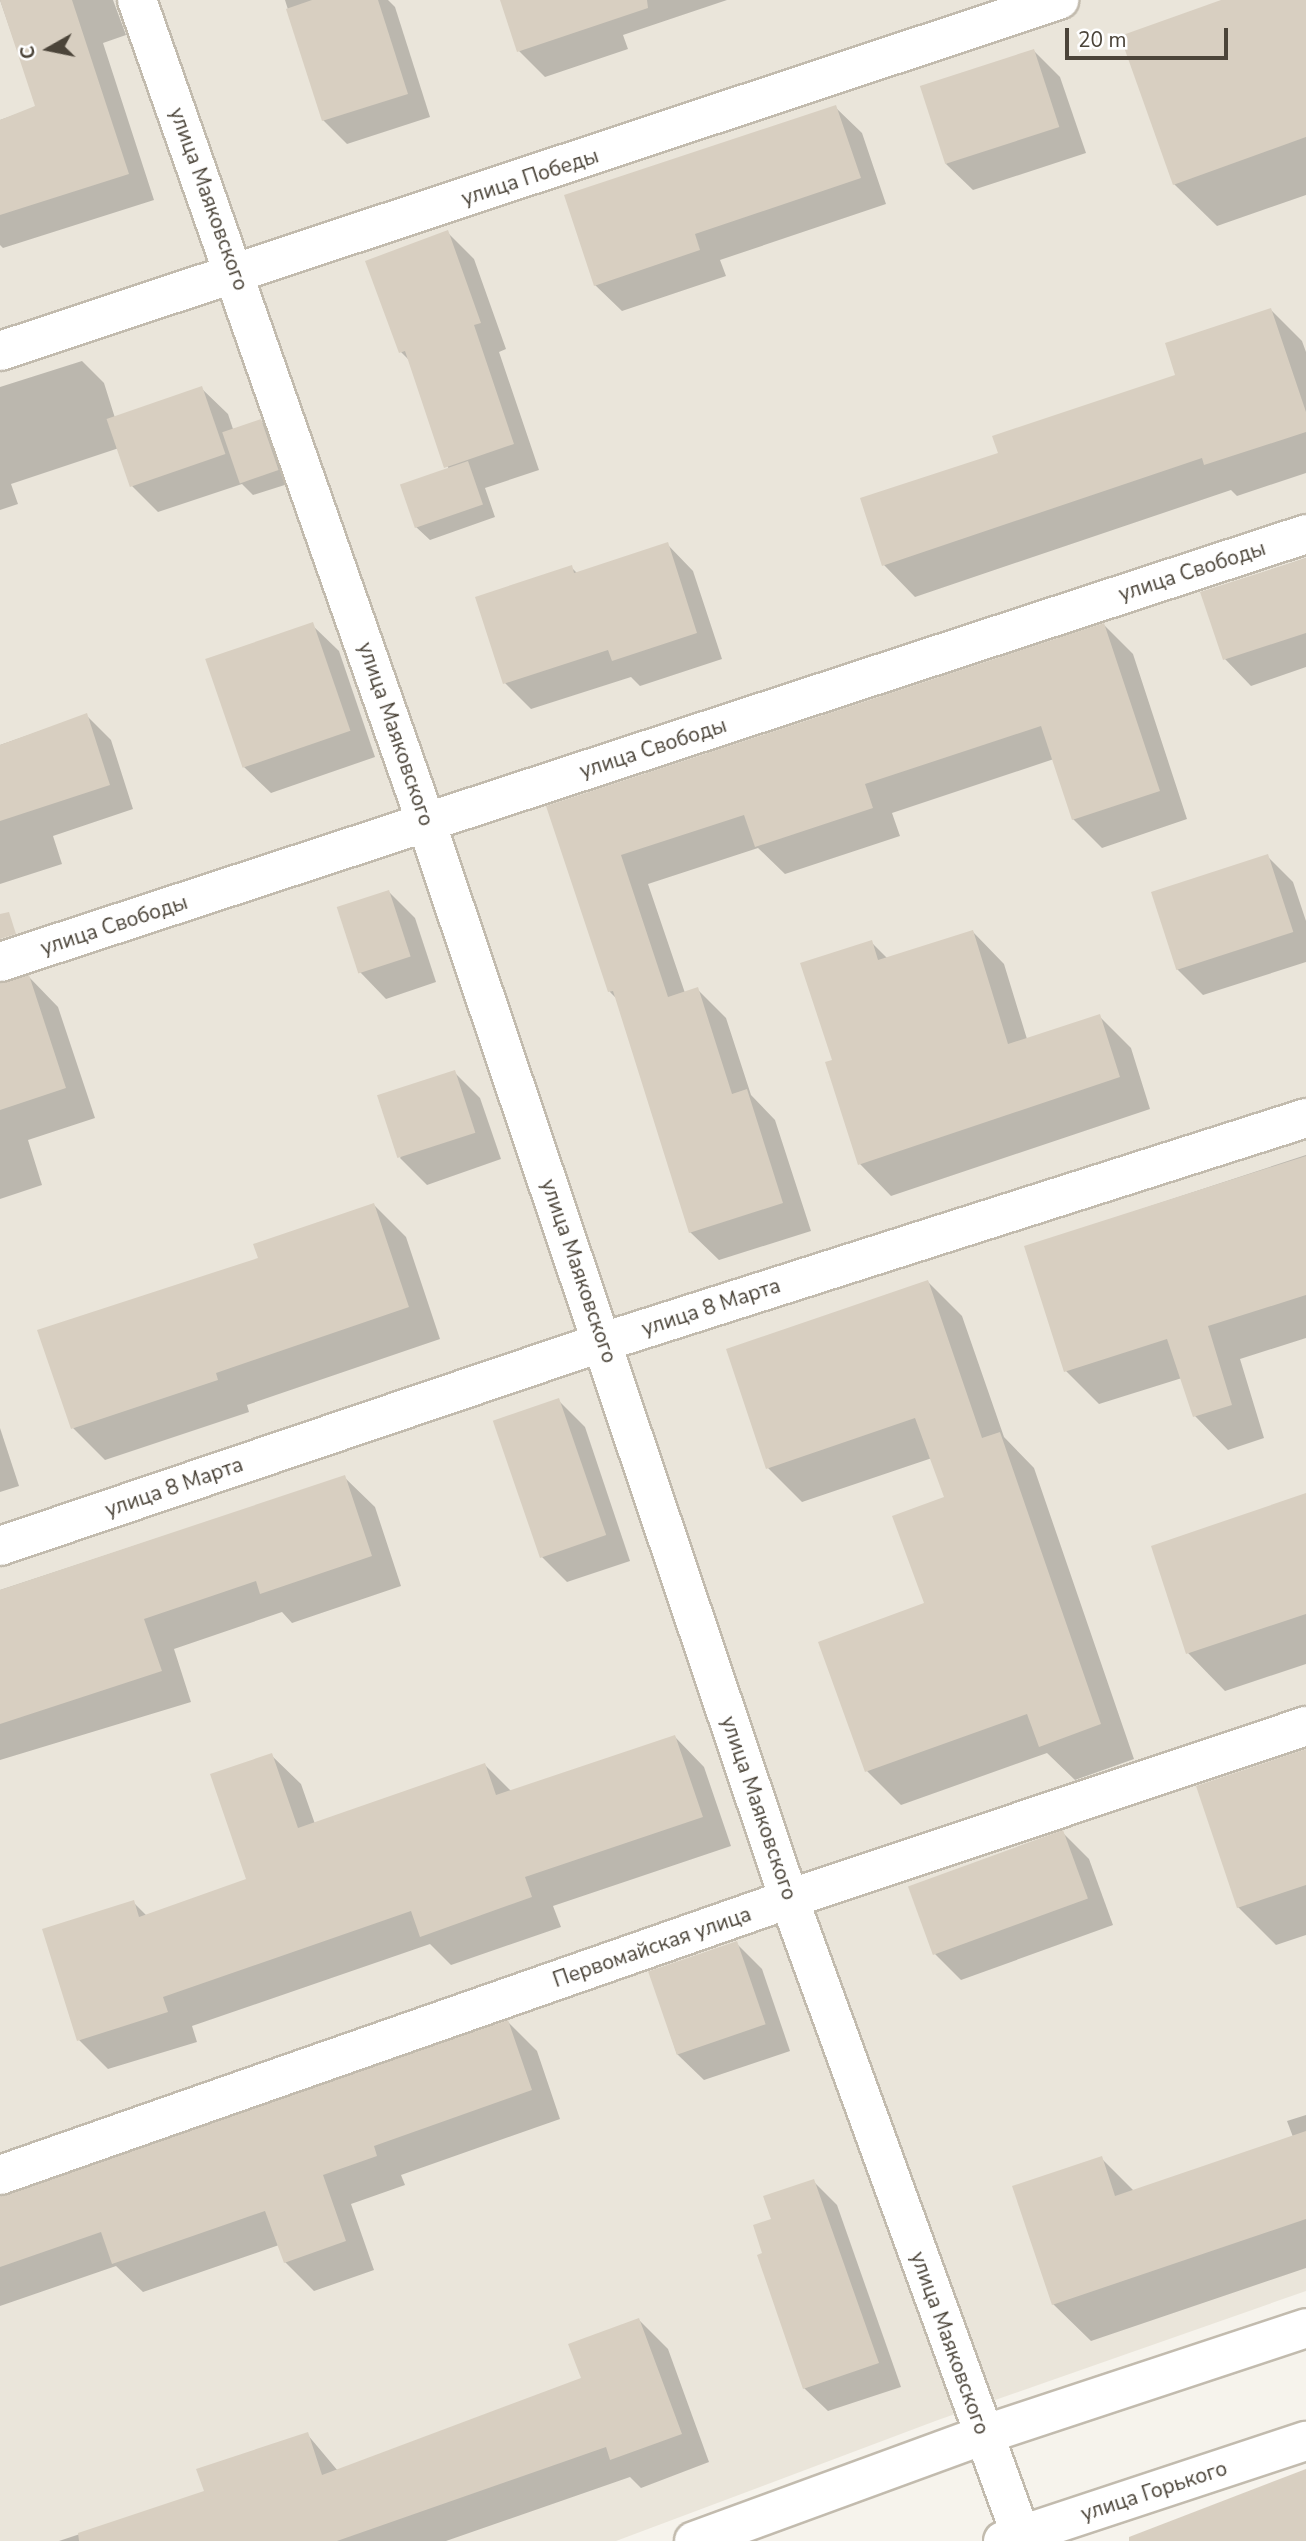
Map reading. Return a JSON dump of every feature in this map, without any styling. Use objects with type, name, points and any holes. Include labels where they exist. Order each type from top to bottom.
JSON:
[{"type":"street","name":"улица Маяковского","points":[[137,0],[237,275],[426,822],[789,1899],[983,2435],[1016,2539]]},
{"type":"street","name":"улица Победы","points":[[0,351],[237,275],[1059,0]]},
{"type":"street","name":"улица Свободы","points":[[0,962],[1306,534]]},
{"type":"street","name":"улица 8 Марта","points":[[0,1546],[603,1342],[1306,1118]]},
{"type":"street","name":"Первомайская улица","points":[[0,2175],[789,1899],[1306,1726]]},
{"type":"street","points":[[694,2541],[983,2435],[1306,2328]]},
{"type":"street","name":"улица Горького","points":[[1016,2539],[1306,2441]]},
{"type":"shaded area","points":[[0,0],[1306,0],[1306,2291],[938,2420],[616,2541],[0,2541]]},
{"type":"building","points":[[0,0],[72,0],[129,174],[0,215],[0,120],[35,106]]},
{"type":"building","points":[[312,0],[378,0],[408,94],[322,121],[286,9]]},
{"type":"building","points":[[500,0],[647,0],[648,8],[517,52]]},
{"type":"building","points":[[1221,0],[1306,0],[1306,137],[1173,185],[1120,36]]},
{"type":"building","points":[[1034,49],[1059,127],[945,164],[920,86]]},
{"type":"building","points":[[836,105],[861,178],[695,234],[700,250],[594,286],[564,195]]},
{"type":"building","points":[[448,230],[481,323],[474,325],[514,444],[444,468],[405,351],[399,353],[365,261]]},
{"type":"building","points":[[1271,308],[1306,412],[1306,432],[1204,465],[1202,458],[882,566],[860,498],[998,453],[992,436],[1175,375],[1165,343]]},
{"type":"building","points":[[202,386],[225,454],[130,487],[107,419]]},
{"type":"building","points":[[261,419],[279,470],[240,483],[222,432]]},
{"type":"building","points":[[468,461],[483,504],[415,528],[400,484]]},
{"type":"building","points":[[668,542],[697,633],[612,661],[608,650],[503,684],[475,597],[572,565],[574,573]]},
{"type":"building","points":[[1306,558],[1306,633],[1223,660],[1200,592]]},
{"type":"building","points":[[313,622],[350,731],[243,768],[205,659]]},
{"type":"building","points":[[1104,623],[1160,791],[1072,820],[1041,726],[865,784],[873,808],[755,847],[744,815],[621,855],[668,997],[698,987],[732,1094],[747,1089],[783,1203],[689,1233],[613,991],[608,992],[546,806]]},
{"type":"building","points":[[87,713],[110,785],[0,821],[0,745]]},
{"type":"building","points":[[1268,854],[1293,932],[1176,970],[1151,892]]},
{"type":"building","points":[[389,890],[411,957],[358,974],[337,907]]},
{"type":"building","points":[[9,912],[16,934],[0,939],[0,914]]},
{"type":"building","points":[[973,930],[1008,1044],[1100,1014],[1120,1077],[858,1165],[825,1062],[832,1060],[800,963],[872,940],[878,960]]},
{"type":"building","points":[[29,975],[66,1088],[0,1110],[0,983]]},
{"type":"building","points":[[455,1070],[475,1133],[397,1158],[377,1095]]},
{"type":"building","points":[[1306,1156],[1306,1295],[1208,1326],[1232,1405],[1193,1417],[1167,1339],[1064,1372],[1024,1246]]},
{"type":"building","points":[[374,1203],[409,1307],[216,1373],[218,1380],[71,1429],[37,1330],[258,1258],[253,1244]]},
{"type":"building","points":[[928,1280],[982,1438],[1000,1432],[1101,1724],[1039,1747],[1027,1714],[865,1772],[818,1642],[924,1603],[892,1516],[944,1497],[915,1418],[766,1469],[726,1349]]},
{"type":"building","points":[[559,1398],[606,1535],[540,1558],[493,1421]]},
{"type":"building","points":[[345,1475],[372,1556],[260,1594],[256,1581],[144,1619],[162,1671],[0,1724],[0,1590]]},
{"type":"building","points":[[1306,1493],[1306,1614],[1186,1654],[1151,1546]]},
{"type":"building","points":[[675,1735],[703,1817],[525,1877],[532,1897],[420,1937],[411,1911],[163,1997],[168,2012],[77,2041],[42,1929],[134,1900],[139,1917],[246,1879],[210,1774],[272,1753],[298,1828],[485,1763],[496,1795]]},
{"type":"building","points":[[1306,1749],[1306,1885],[1237,1908],[1196,1786]]},
{"type":"building","points":[[1063,1830],[1088,1899],[933,1955],[908,1886]]},
{"type":"building","points":[[737,1941],[766,2024],[677,2055],[648,1972]]},
{"type":"building","points":[[508,2020],[532,2090],[374,2146],[377,2156],[323,2175],[346,2241],[284,2263],[265,2211],[112,2264],[101,2232],[0,2267],[0,2196]]},
{"type":"building","points":[[1306,2131],[1306,2219],[1052,2305],[1012,2186],[1102,2156],[1115,2196]]},
{"type":"building","points":[[814,2179],[879,2363],[803,2389],[757,2255],[762,2253],[753,2225],[771,2219],[763,2196]]},
{"type":"building","points":[[639,2318],[682,2434],[610,2460],[606,2447],[337,2541],[79,2541],[78,2533],[204,2491],[196,2469],[308,2432],[322,2475],[581,2378],[568,2344]]},
{"type":"building","points":[[1306,2469],[1306,2541],[1129,2541],[1129,2537]]}]
